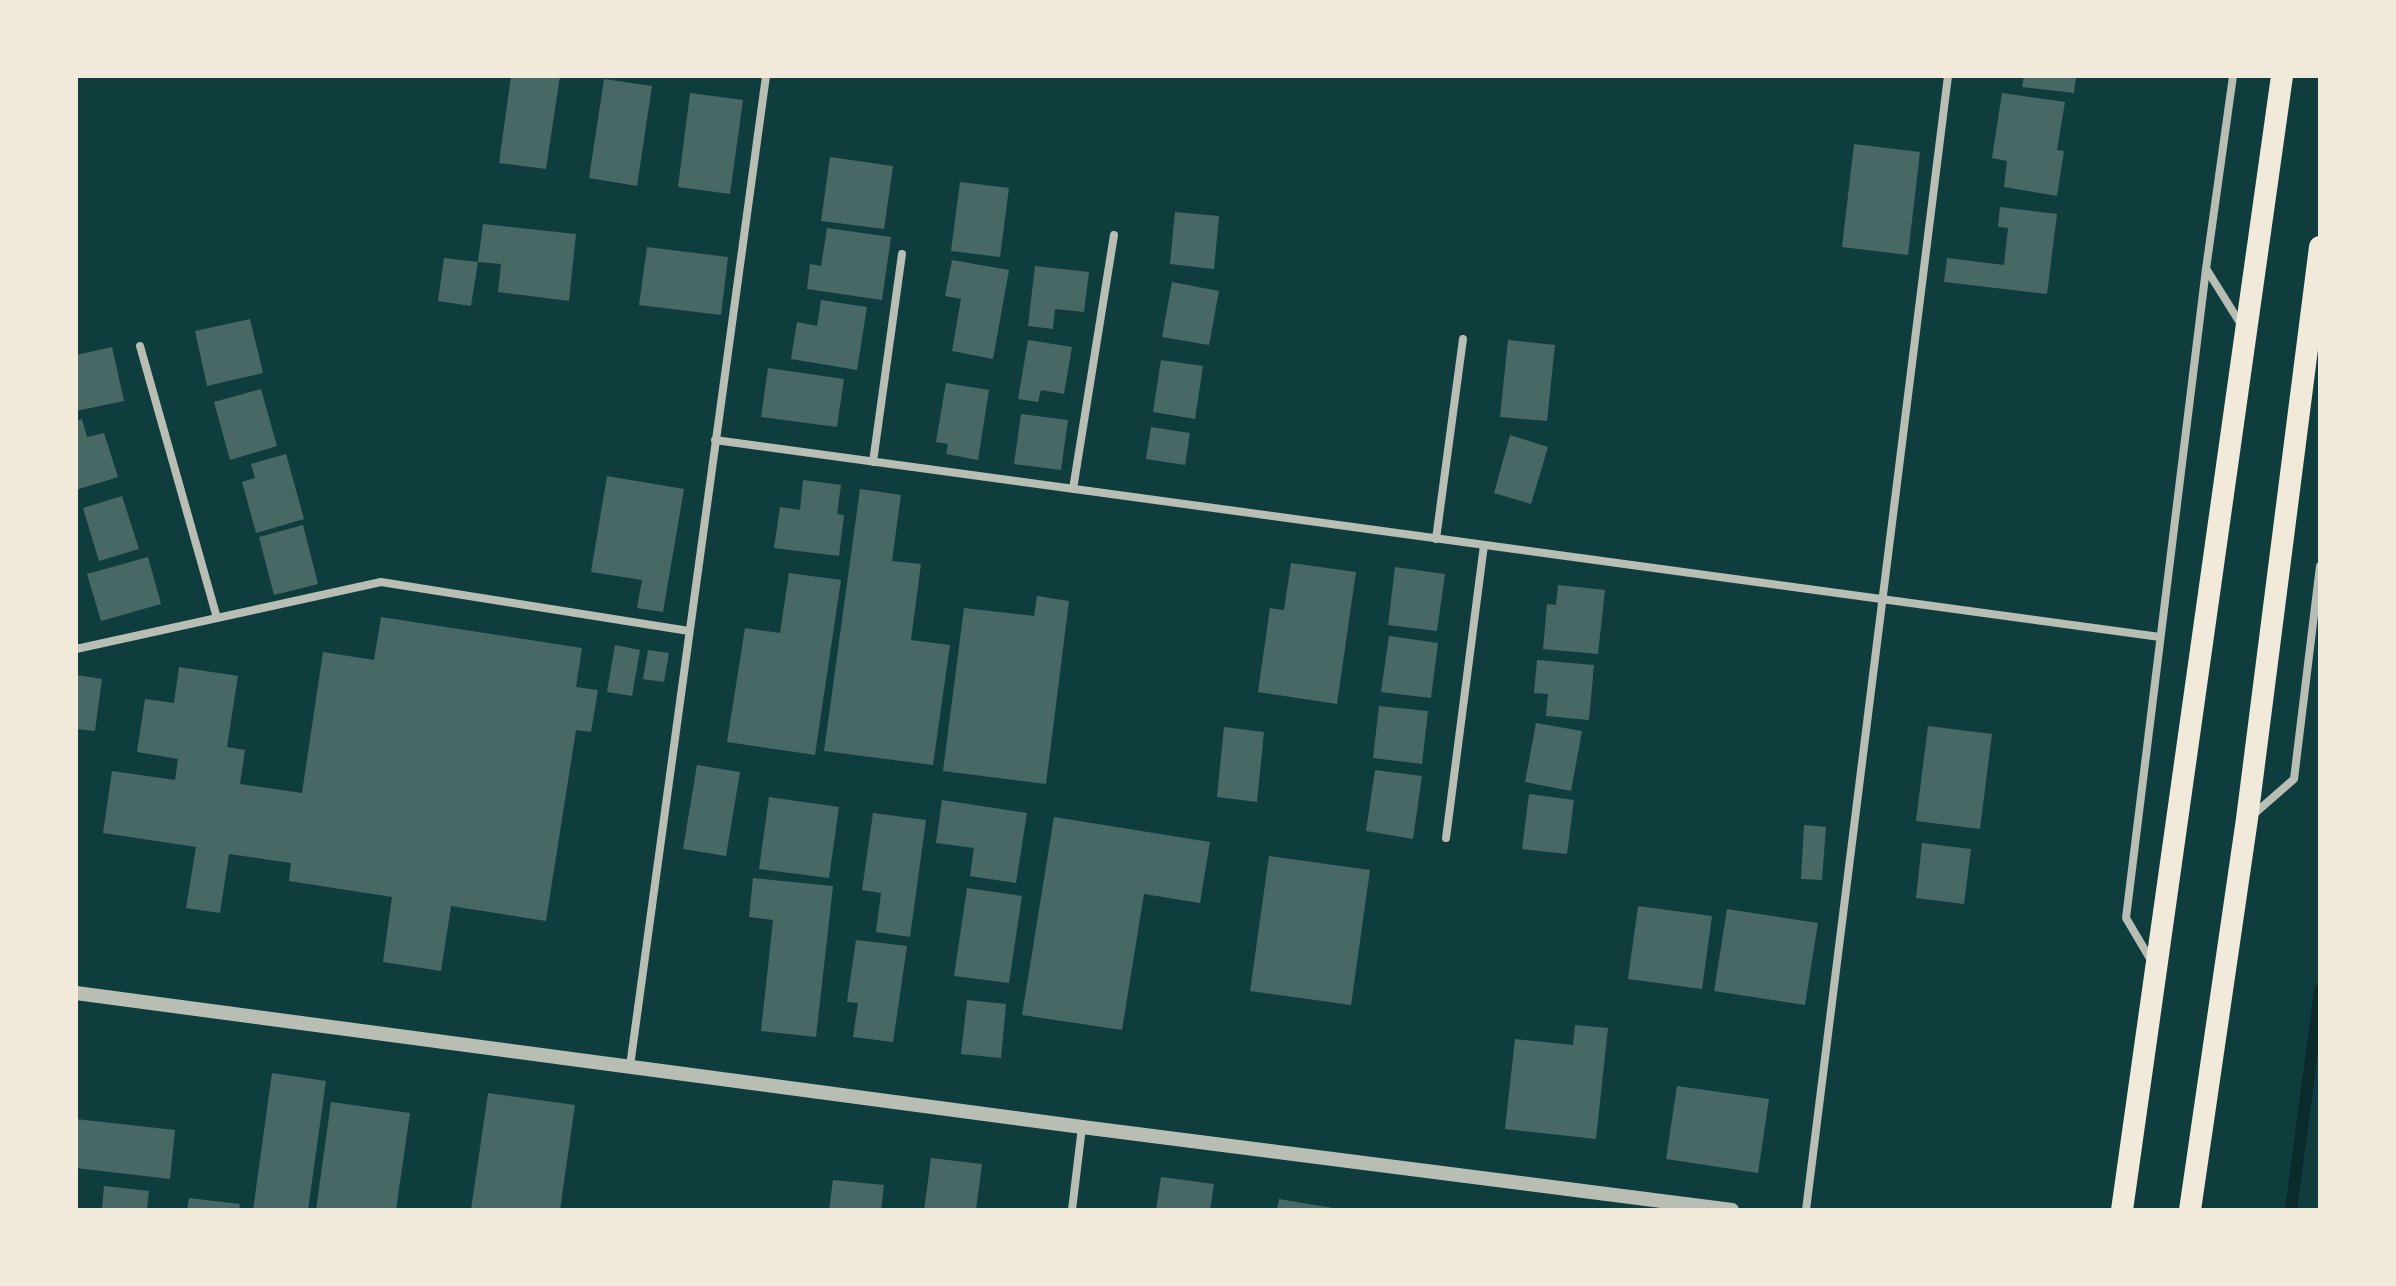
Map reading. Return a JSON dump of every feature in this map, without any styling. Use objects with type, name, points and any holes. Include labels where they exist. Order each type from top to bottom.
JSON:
[{"type":"highway","points":[[2122,1210],[2282,76]]},
{"type":"highway","points":[[2190,1210],[2247,819],[2319,257]]},
{"type":"street","points":[[630,1066],[766,76]]},
{"type":"street","points":[[1806,1210],[1880,599],[1948,76]]},
{"type":"street","points":[[2157,969],[2126,918],[2206,269],[2233,76]]},
{"type":"street","points":[[1073,489],[1114,235]]},
{"type":"street","points":[[873,462],[902,254]]},
{"type":"street","points":[[2206,269],[2247,334]]},
{"type":"street","points":[[1436,539],[1463,339]]},
{"type":"street","points":[[140,346],[217,618]]},
{"type":"street","points":[[715,440],[2160,637]]},
{"type":"street","points":[[1446,838],[1484,545]]},
{"type":"street","points":[[2247,819],[2294,779],[2320,566]]},
{"type":"street","points":[[76,649],[381,582],[689,631]]},
{"type":"street","points":[[2309,658],[2320,659]]},
{"type":"street","points":[[76,993],[1732,1210]]},
{"type":"street","points":[[1072,1210],[1082,1127]]},
{"type":"building","points":[[511,76],[560,76],[546,169],[499,163]]},
{"type":"building","points":[[2024,76],[2076,76],[2074,93],[2022,87]]},
{"type":"building","points":[[604,79],[652,86],[637,186],[589,178]]},
{"type":"building","points":[[690,93],[743,100],[730,194],[678,187]]},
{"type":"building","points":[[2002,93],[2065,102],[2057,150],[2064,151],[2057,196],[2004,187],[2007,161],[1992,158]]},
{"type":"building","points":[[1854,144],[1920,152],[1908,255],[1842,247]]},
{"type":"building","points":[[830,157],[893,166],[884,229],[821,221]]},
{"type":"building","points":[[960,182],[1009,188],[1000,257],[951,251]]},
{"type":"building","points":[[2000,207],[2057,214],[2047,294],[1944,282],[1947,258],[2004,265],[2008,228],[1998,227]]},
{"type":"building","points":[[1175,212],[1219,216],[1214,269],[1170,264]]},
{"type":"building","points":[[483,224],[576,234],[569,301],[498,292],[501,264],[478,262]]},
{"type":"building","points":[[827,228],[891,237],[882,300],[807,289],[810,264],[821,266]]},
{"type":"building","points":[[647,247],[728,257],[721,315],[639,305]]},
{"type":"building","points":[[444,258],[478,262],[471,306],[438,301]]},
{"type":"building","points":[[952,260],[1009,270],[993,359],[952,351],[961,299],[945,296]]},
{"type":"building","points":[[1035,266],[1089,272],[1084,312],[1055,309],[1053,329],[1028,326]]},
{"type":"building","points":[[1172,282],[1219,291],[1209,345],[1162,337]]},
{"type":"building","points":[[821,300],[867,307],[857,370],[791,359],[797,322],[817,326]]},
{"type":"building","points":[[250,319],[263,373],[207,386],[195,331]]},
{"type":"building","points":[[1028,340],[1072,347],[1064,394],[1041,390],[1038,402],[1018,399]]},
{"type":"building","points":[[1508,340],[1555,345],[1547,421],[1500,417]]},
{"type":"building","points":[[112,347],[124,401],[76,411],[76,355]]},
{"type":"building","points":[[1161,360],[1203,366],[1195,419],[1153,412]]},
{"type":"building","points":[[768,368],[844,379],[837,427],[761,417]]},
{"type":"building","points":[[946,383],[989,390],[978,460],[946,454],[948,444],[936,442]]},
{"type":"building","points":[[261,389],[277,446],[230,460],[214,402]]},
{"type":"building","points":[[1021,414],[1068,420],[1061,470],[1014,464]]},
{"type":"building","points":[[82,419],[87,437],[104,433],[118,477],[76,490],[76,421]]},
{"type":"building","points":[[1151,427],[1190,433],[1185,465],[1146,459]]},
{"type":"building","points":[[1510,435],[1548,447],[1531,504],[1494,493]]},
{"type":"building","points":[[286,454],[304,519],[256,533],[242,482],[255,478],[251,464]]},
{"type":"building","points":[[607,476],[684,489],[663,612],[637,608],[642,580],[591,572]]},
{"type":"building","points":[[803,480],[841,485],[837,514],[844,515],[839,556],[774,548],[780,507],[800,510]]},
{"type":"building","points":[[860,489],[901,495],[892,561],[921,564],[911,640],[950,645],[933,765],[824,751]]},
{"type":"building","points":[[122,496],[139,549],[99,561],[83,508]]},
{"type":"building","points":[[303,525],[318,584],[274,595],[259,537]]},
{"type":"building","points":[[148,557],[161,604],[101,621],[87,574]]},
{"type":"building","points":[[1291,563],[1356,572],[1337,704],[1258,692],[1270,608],[1284,610]]},
{"type":"building","points":[[1395,567],[1445,574],[1437,631],[1388,625]]},
{"type":"building","points":[[789,573],[841,580],[815,755],[727,742],[745,628],[780,633]]},
{"type":"building","points":[[1558,585],[1605,590],[1598,654],[1543,649],[1547,604],[1556,605]]},
{"type":"building","points":[[1037,596],[1069,601],[1046,784],[943,771],[964,608],[1034,616]]},
{"type":"building","points":[[381,617],[582,648],[576,687],[598,690],[591,732],[576,730],[546,921],[451,906],[441,971],[383,962],[392,897],[289,881],[291,863],[229,854],[220,913],[186,908],[196,847],[103,833],[112,771],[175,780],[178,759],[137,752],[145,699],[174,703],[179,667],[238,676],[227,747],[245,750],[240,784],[302,793],[323,652],[374,660]]},
{"type":"building","points":[[1389,636],[1438,643],[1431,698],[1381,692]]},
{"type":"building","points":[[615,645],[640,650],[632,696],[607,692]]},
{"type":"building","points":[[648,650],[669,653],[664,682],[643,679]]},
{"type":"building","points":[[1537,660],[1594,665],[1589,720],[1546,716],[1548,694],[1534,693]]},
{"type":"building","points":[[76,675],[102,679],[95,731],[76,729]]},
{"type":"building","points":[[1379,706],[1428,711],[1422,764],[1373,758]]},
{"type":"building","points":[[1536,723],[1582,731],[1571,791],[1525,782]]},
{"type":"building","points":[[1928,726],[1992,734],[1980,829],[1916,821]]},
{"type":"building","points":[[1224,727],[1264,732],[1257,802],[1217,797]]},
{"type":"building","points":[[697,765],[740,772],[726,856],[683,849]]},
{"type":"building","points":[[1375,770],[1422,776],[1413,839],[1366,831]]},
{"type":"building","points":[[1529,794],[1574,800],[1567,854],[1522,849]]},
{"type":"building","points":[[769,797],[839,807],[829,878],[759,869]]},
{"type":"building","points":[[942,800],[1027,813],[1016,883],[970,876],[974,848],[936,843]]},
{"type":"building","points":[[873,813],[926,820],[910,937],[876,932],[881,893],[862,890]]},
{"type":"building","points":[[1054,817],[1210,842],[1200,903],[1144,894],[1122,1030],[1022,1015]]},
{"type":"building","points":[[1804,825],[1826,827],[1822,880],[1801,879]]},
{"type":"building","points":[[1922,843],[1971,849],[1964,904],[1916,898]]},
{"type":"building","points":[[1269,856],[1370,870],[1351,1005],[1250,991]]},
{"type":"building","points":[[753,878],[833,886],[816,1037],[761,1031],[773,920],[749,917]]},
{"type":"building","points":[[967,888],[1022,896],[1009,983],[954,976]]},
{"type":"building","points":[[1638,906],[1712,916],[1702,989],[1628,979]]},
{"type":"building","points":[[1727,909],[1818,923],[1805,1005],[1714,991]]},
{"type":"building","points":[[856,940],[907,946],[893,1042],[853,1037],[858,1003],[847,1002]]},
{"type":"building","points":[[967,1000],[1006,1004],[1001,1058],[961,1054]]},
{"type":"building","points":[[1575,1025],[1608,1028],[1596,1139],[1505,1129],[1515,1039],[1573,1045]]},
{"type":"building","points":[[272,1073],[326,1081],[308,1210],[253,1210]]},
{"type":"building","points":[[1677,1086],[1769,1099],[1758,1173],[1666,1159]]},
{"type":"building","points":[[488,1093],[575,1105],[560,1210],[471,1210]]},
{"type":"building","points":[[331,1102],[410,1113],[396,1210],[316,1210]]},
{"type":"building","points":[[76,1119],[175,1130],[170,1179],[76,1168]]},
{"type":"building","points":[[931,1158],[982,1164],[976,1210],[924,1210]]},
{"type":"building","points":[[1161,1177],[1214,1184],[1210,1210],[1156,1210]]},
{"type":"building","points":[[833,1180],[884,1185],[881,1210],[829,1210]]},
{"type":"building","points":[[104,1186],[149,1191],[147,1210],[102,1210]]},
{"type":"building","points":[[189,1198],[240,1204],[239,1210],[187,1210]]},
{"type":"building","points":[[1279,1199],[1333,1208],[1333,1210],[1277,1210]]},
{"type":"waterway","points":[[2291,1210],[2320,991]]}]
